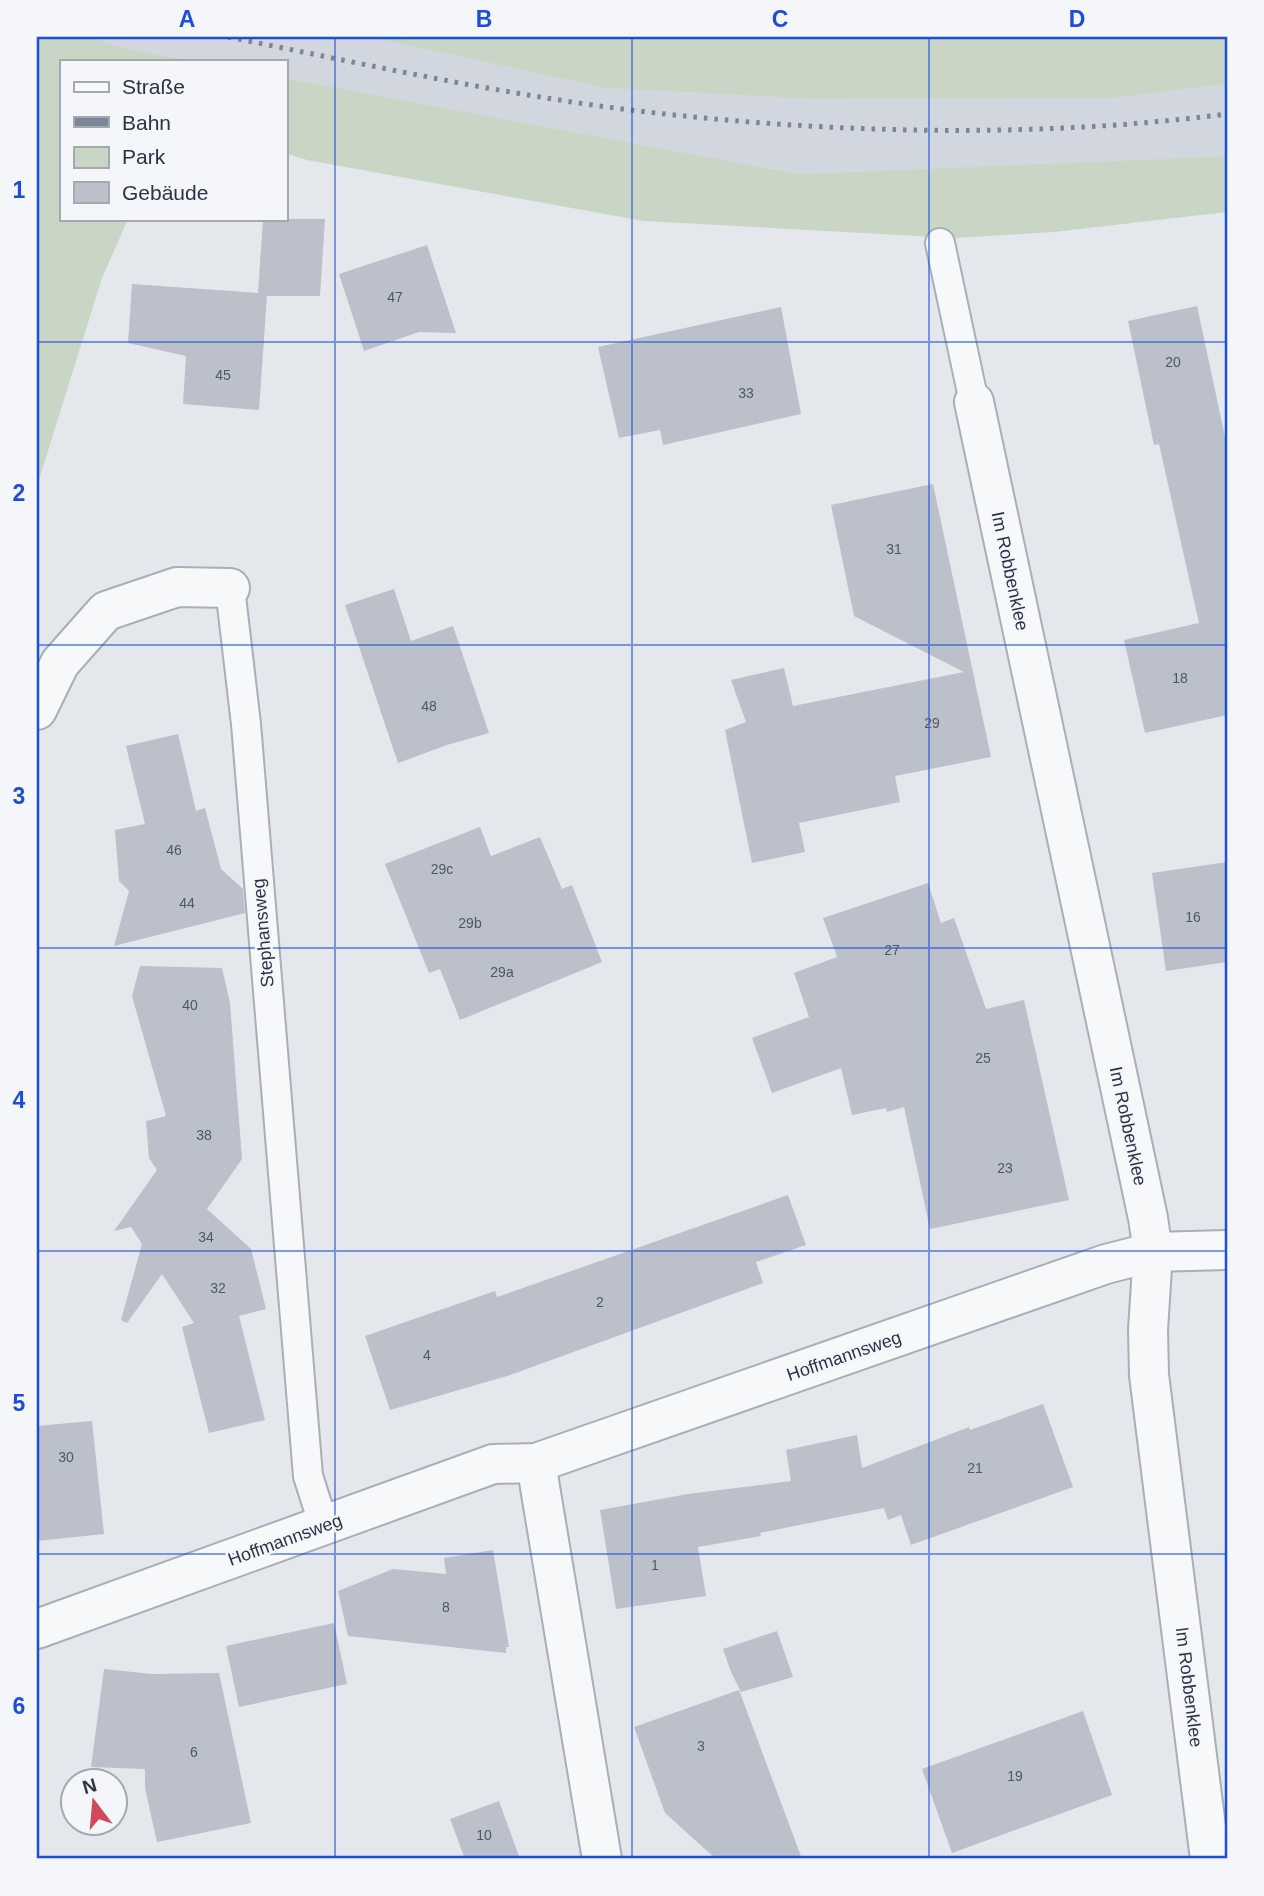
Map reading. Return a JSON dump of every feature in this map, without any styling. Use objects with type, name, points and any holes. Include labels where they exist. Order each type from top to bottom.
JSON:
[{"type":"street","name":"Im Robbenklee","points":[[974,402],[1148,1218],[1153,1252],[1148,1330],[1149,1375],[1210,1859]]},
{"type":"street","name":"Stephansweg","points":[[37,710],[60,663],[106,611],[177,587],[230,588]]},
{"type":"street","name":"Hoffmannsweg","points":[[37,1629],[493,1464],[536,1463],[1106,1264],[1153,1252],[1227,1250]]},
{"type":"street","points":[[536,1463],[601,1859]]},
{"type":"lane","points":[[940,243],[974,402]]},
{"type":"lane","name":"Stephansweg","points":[[230,588],[247,738],[308,1476],[324,1526]]},
{"type":"shaded area","points":[[90,37],[368,37],[605,88],[812,99],[1115,98],[1227,84],[1227,156],[799,174],[287,78],[287,60],[188,60],[124,48]]},
{"type":"green space","points":[[37,37],[90,37],[124,48],[188,60],[60,60],[60,220],[128,220],[102,278],[37,486]]},
{"type":"green space","points":[[368,37],[1227,37],[1227,84],[1115,98],[812,99],[605,88]]},
{"type":"green space","points":[[287,78],[799,174],[1227,156],[1227,212],[1054,232],[954,238],[644,221],[307,160],[287,154]]},
{"type":"building","points":[[325,219],[320,296],[267,296],[259,410],[183,404],[186,356],[128,343],[132,284],[258,293],[263,220]]},
{"type":"building","points":[[427,245],[456,333],[419,332],[364,351],[339,274]]},
{"type":"building","points":[[1197,306],[1227,446],[1227,715],[1145,733],[1124,640],[1199,623],[1159,444],[1154,445],[1128,321]]},
{"type":"building","points":[[781,307],[801,414],[663,445],[660,430],[619,438],[598,347]]},
{"type":"building","points":[[933,484],[991,757],[895,776],[900,802],[799,823],[805,852],[752,863],[725,730],[746,722],[731,680],[784,668],[793,706],[964,672],[854,616],[831,505]]},
{"type":"building","points":[[394,589],[411,641],[453,626],[489,733],[398,763],[345,605]]},
{"type":"building","points":[[178,734],[196,811],[205,808],[221,869],[243,889],[245,913],[114,946],[129,891],[119,881],[115,830],[145,824],[126,746]]},
{"type":"building","points":[[480,827],[491,856],[540,837],[562,889],[572,885],[602,962],[460,1020],[440,969],[429,973],[385,864]]},
{"type":"building","points":[[1227,862],[1227,962],[1166,971],[1152,873]]},
{"type":"building","points":[[928,883],[941,923],[954,918],[986,1009],[1024,1000],[1069,1200],[930,1229],[904,1107],[887,1112],[886,1108],[852,1115],[841,1068],[772,1093],[752,1038],[809,1017],[794,973],[837,957],[823,918]]},
{"type":"building","points":[[140,966],[222,968],[230,1003],[242,1159],[207,1209],[251,1249],[266,1309],[239,1316],[265,1420],[209,1433],[182,1327],[194,1323],[162,1274],[127,1323],[121,1320],[142,1244],[131,1227],[114,1231],[157,1170],[149,1158],[146,1121],[166,1116],[132,996]]},
{"type":"building","points":[[788,1195],[806,1245],[756,1262],[763,1283],[507,1376],[390,1410],[365,1336],[495,1291],[497,1297]]},
{"type":"building","points":[[1043,1404],[1073,1487],[911,1545],[901,1515],[888,1520],[884,1508],[760,1533],[761,1536],[698,1547],[706,1596],[616,1609],[600,1510],[688,1494],[791,1481],[786,1450],[857,1435],[862,1468],[969,1427],[970,1430]]},
{"type":"building","points":[[92,1421],[104,1534],[37,1541],[37,1426]]},
{"type":"building","points":[[493,1550],[509,1647],[506,1647],[506,1653],[348,1636],[338,1591],[393,1569],[446,1574],[444,1558]]},
{"type":"building","points":[[334,1623],[347,1684],[239,1707],[226,1646]]},
{"type":"building","points":[[777,1631],[793,1677],[741,1692],[723,1649]]},
{"type":"building","points":[[104,1669],[152,1674],[219,1673],[251,1823],[157,1842],[145,1788],[145,1769],[130,1768],[130,1766],[91,1766]]},
{"type":"building","points":[[739,1690],[802,1859],[716,1859],[665,1813],[634,1727]]},
{"type":"building","points":[[1083,1711],[1112,1795],[952,1853],[922,1769]]},
{"type":"building","points":[[499,1801],[520,1859],[465,1859],[450,1819]]},
{"type":"railway","points":[[228,37],[441,80],[548,98],[727,120],[870,129],[1014,130],[1156,122],[1227,114]]}]
